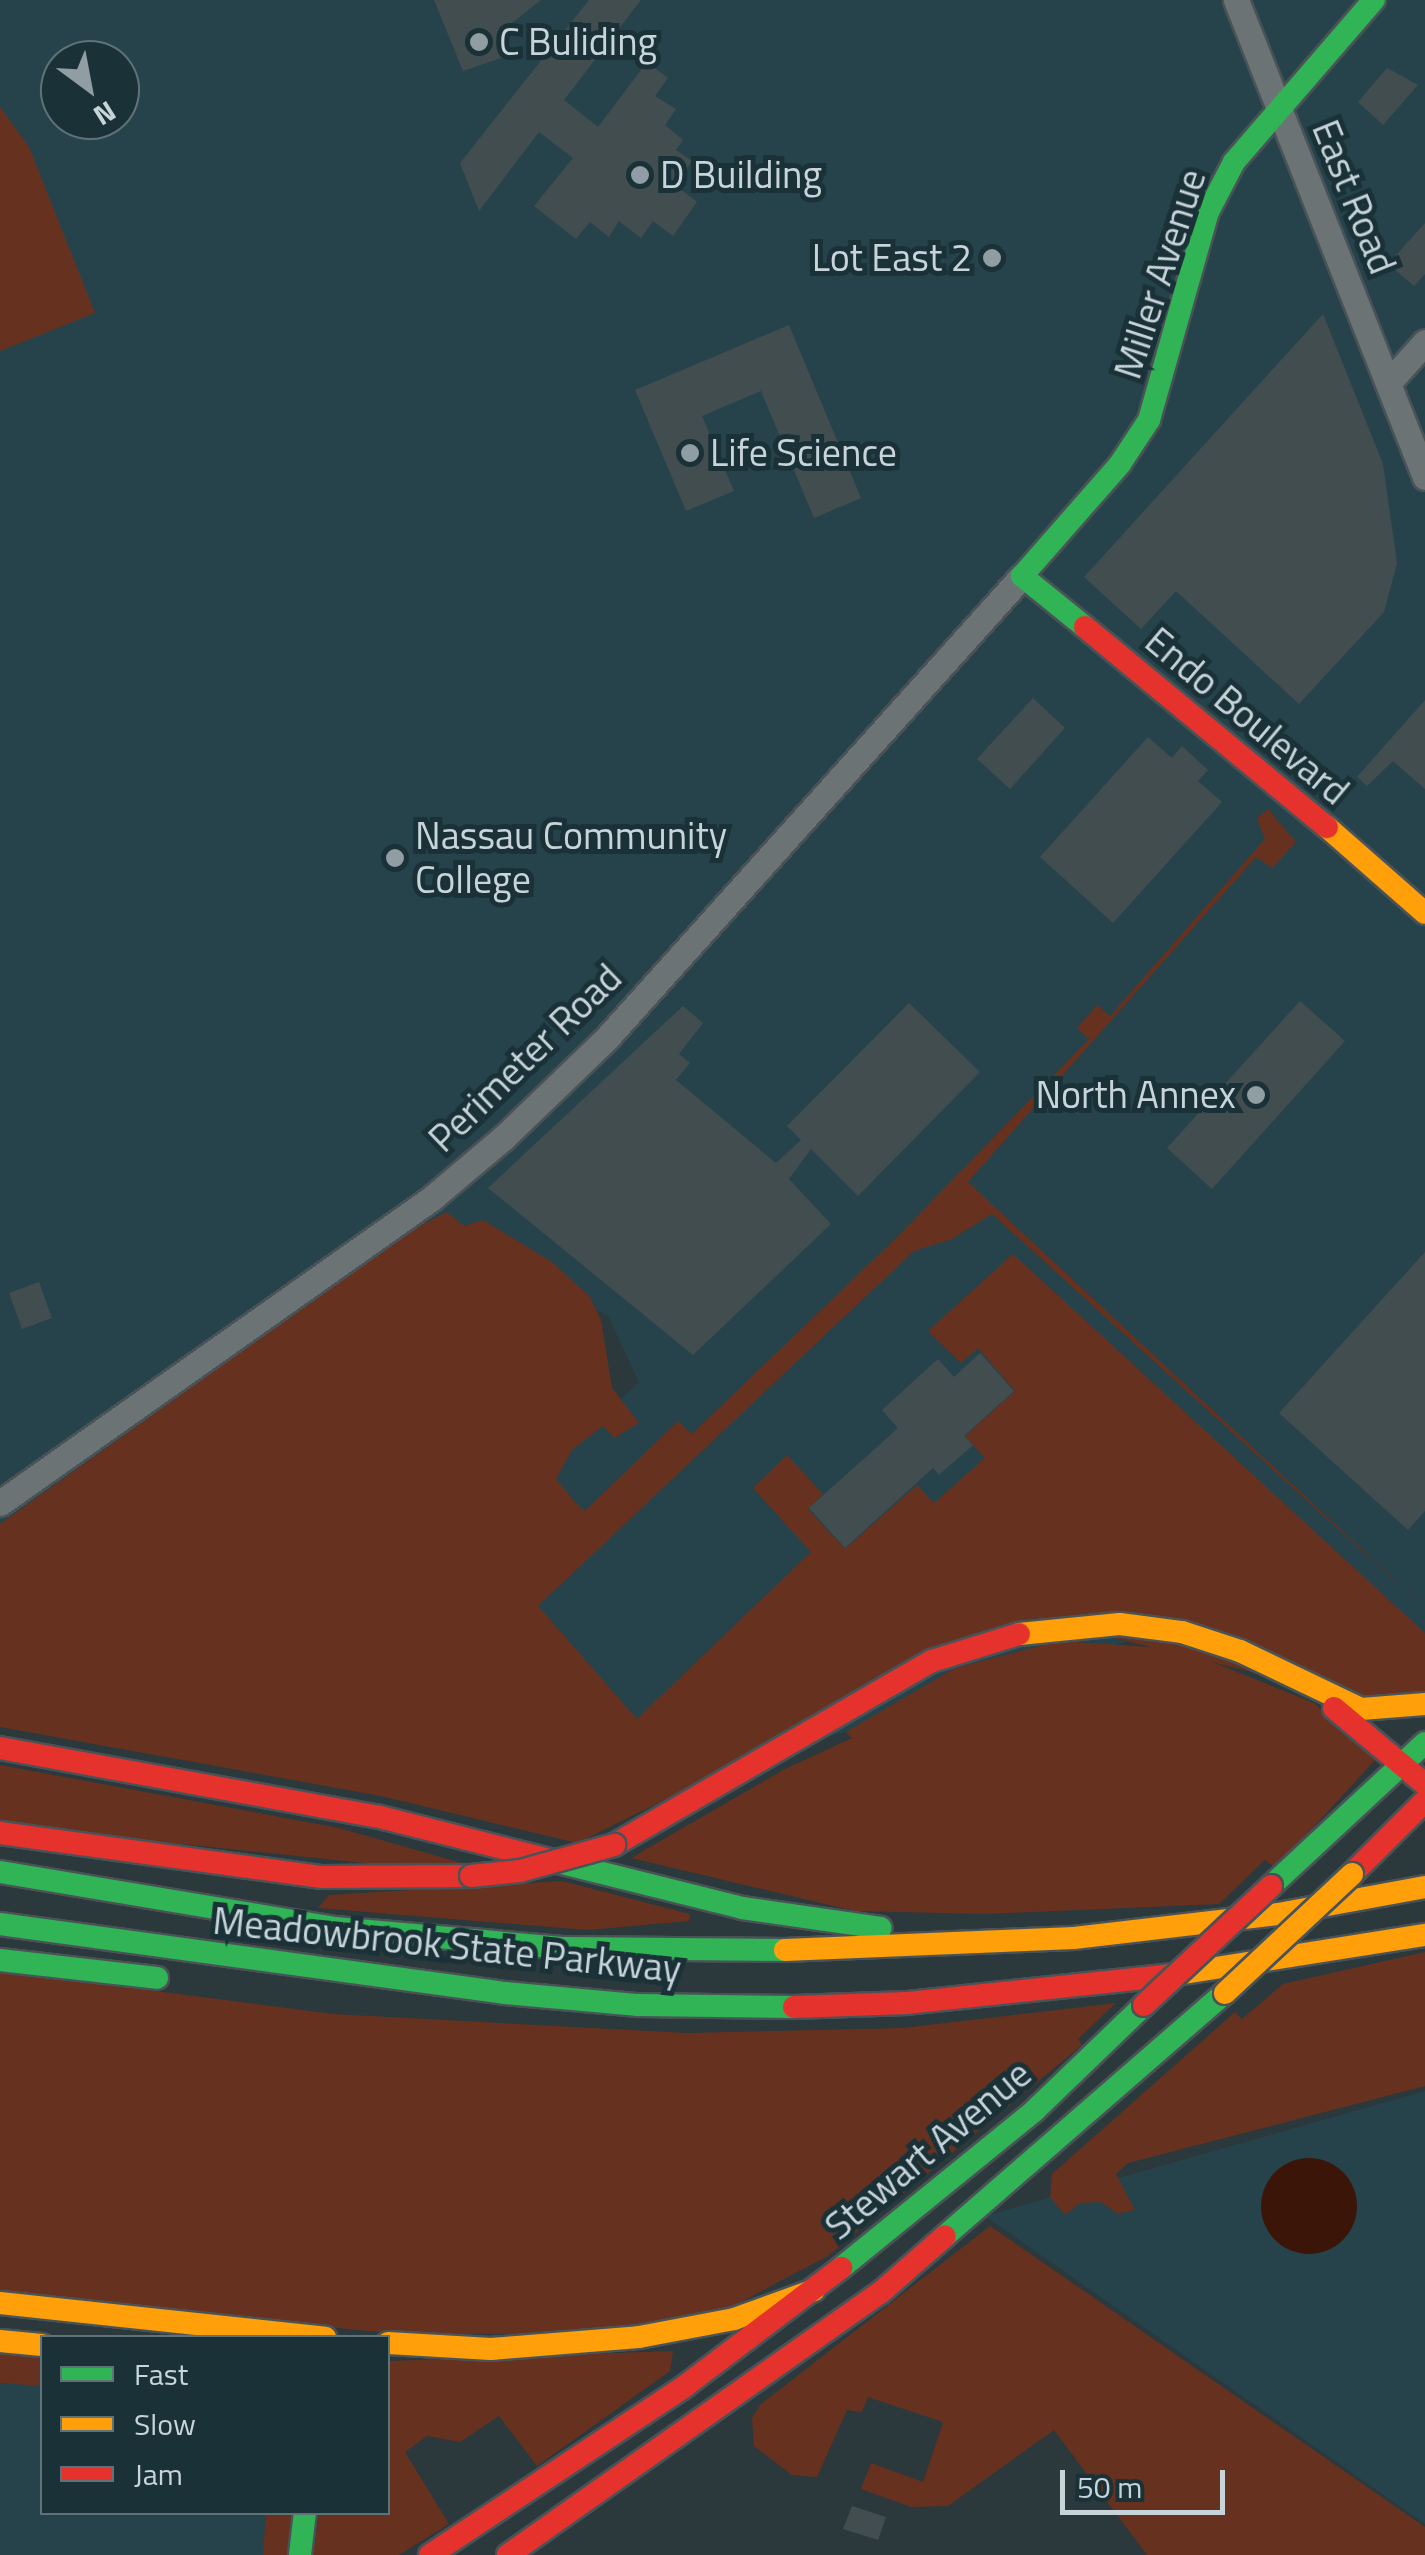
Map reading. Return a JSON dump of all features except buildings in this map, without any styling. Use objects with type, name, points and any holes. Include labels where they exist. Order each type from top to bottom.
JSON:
[{"type":"main road","name":"Miller Avenue","points":[[1022,576],[1120,464],[1148,420],[1208,212],[1234,162],[1374,0]]},
{"type":"main road","name":"Endo Boulevard","points":[[1022,576],[1425,913]]},
{"type":"main road","points":[[0,1833],[322,1877],[471,1876],[520,1871],[614,1845],[932,1661],[1008,1634],[1089,1624],[1154,1627],[1240,1650],[1362,1709],[1425,1704]]},
{"type":"main road","points":[[1288,1674],[1402,1761],[1425,1784]]},
{"type":"main road","name":"Stewart Avenue","points":[[430,2555],[457,2546],[684,2386],[814,2290],[1034,2111],[1425,1742]]},
{"type":"main road","points":[[0,1748],[376,1816],[742,1908],[1002,1944]]},
{"type":"main road","name":"Stewart Avenue","points":[[508,2555],[716,2412],[950,2238],[1225,1994],[1425,1800]]},
{"type":"main road","name":"Meadowbrook State Parkway","points":[[0,1872],[237,1914],[491,1943],[722,1953],[1002,1944],[1192,1926],[1425,1887]]},
{"type":"main road","name":"Meadowbrook State Parkway","points":[[0,1924],[458,1988],[638,2005],[906,2003],[1216,1970],[1425,1935]]},
{"type":"main road","points":[[0,1960],[185,1981]]},
{"type":"main road","points":[[298,1991],[458,1988]]},
{"type":"main road","points":[[390,2343],[491,2349],[639,2338],[734,2319],[814,2290]]},
{"type":"main road","points":[[0,2304],[296,2335]]},
{"type":"main road","points":[[0,2341],[40,2345]]},
{"type":"main road","points":[[684,2386],[716,2412]]},
{"type":"main road","points":[[683,2435],[684,2386]]},
{"type":"main road","points":[[300,2555],[306,2515]]},
{"type":"street","name":"East Road","points":[[1236,0],[1425,477]]},
{"type":"street","points":[[1388,384],[1425,342]]},
{"type":"street","name":"Perimeter Road","points":[[0,1503],[432,1198],[503,1138],[606,1038],[1022,576]]},
{"type":"shaded area","points":[[0,0],[1425,0],[1425,1656],[1288,1590],[593,1812],[464,1548],[639,1382],[608,1316],[437,1226],[0,1529]]},
{"type":"shaded area","points":[[0,107],[29,147],[95,313],[0,351]]},
{"type":"shaded area","points":[[1268,809],[1296,842],[1272,868],[1256,857],[968,1182],[1425,1608],[992,1214],[952,1239],[914,1251],[538,1606],[637,1719],[811,1552],[753,1488],[787,1455],[823,1494],[808,1509],[845,1549],[917,1485],[934,1503],[985,1458],[965,1436],[1015,1391],[978,1348],[961,1363],[928,1331],[1013,1254],[1425,1633],[1425,1697],[1348,1696],[1034,1618],[577,1843],[381,1796],[0,1727],[0,1524],[410,1231],[447,1212],[464,1226],[483,1220],[552,1262],[590,1297],[601,1320],[612,1388],[639,1423],[614,1438],[603,1426],[572,1450],[556,1479],[575,1502],[585,1511],[678,1421],[692,1434],[897,1237],[1089,1039],[1077,1028],[1097,1005],[1110,1016],[1265,839],[1257,819]]},
{"type":"shaded area","points":[[1060,1641],[1180,1649],[1314,1703],[1376,1759],[1276,1868],[1265,1860],[1219,1904],[984,1914],[855,1911],[631,1858],[785,1769],[852,1738],[846,1732],[955,1668]]},
{"type":"shaded area","points":[[0,1765],[339,1828],[469,1865],[403,1867],[0,1825]]},
{"type":"shaded area","points":[[562,1881],[690,1914],[689,1921],[588,1930],[318,1908],[329,1895]]},
{"type":"shaded area","points":[[1425,1952],[1425,2086],[1128,2163],[1116,2174],[1135,2210],[1118,2214],[1101,2202],[1080,2203],[1065,2215],[1050,2197],[1052,2174],[1235,2012],[1242,2019],[1283,1984]]},
{"type":"shaded area","points":[[0,1971],[333,2014],[687,2033],[902,2028],[1116,2003],[1078,2039],[1082,2045],[828,2256],[733,2306],[603,2334],[398,2334],[0,2294]]},
{"type":"shaded area","points":[[1425,2091],[1425,2524],[985,2216]]},
{"type":"shaded area","points":[[1309,2158],[1327,2162],[1343,2172],[1353,2188],[1357,2206],[1353,2224],[1343,2240],[1327,2250],[1309,2254],[1291,2250],[1275,2240],[1265,2224],[1261,2206],[1265,2188],[1275,2172],[1291,2162]]},
{"type":"shaded area","points":[[990,2226],[1425,2527],[1425,2555],[1147,2555],[1054,2430],[948,2506],[911,2507],[861,2489],[871,2463],[923,2482],[943,2422],[868,2397],[862,2412],[847,2410],[817,2477],[792,2475],[754,2446],[752,2418],[761,2404]]},
{"type":"shaded area","points":[[673,2351],[670,2371],[537,2466],[499,2416],[460,2442],[427,2436],[405,2452],[449,2524],[399,2555],[313,2555],[319,2515],[390,2515],[390,2361]]},
{"type":"shaded area","points":[[0,2354],[40,2358],[40,2386],[0,2383]]},
{"type":"shaded area","points":[[0,2383],[40,2386],[40,2515],[266,2515],[270,2555],[0,2555]]},
{"type":"shaded area","points":[[266,2515],[293,2515],[287,2555],[263,2555]]},
{"type":"traffic: fast","points":[[1085,627],[1022,576],[1120,464],[1149,420],[1208,212],[1234,162],[1374,0]]},
{"type":"traffic: fast","points":[[1271,1886],[1425,1743]]},
{"type":"traffic: fast","points":[[550,1860],[742,1908],[881,1928]]},
{"type":"traffic: fast","points":[[0,1872],[335,1928],[565,1948],[785,1950]]},
{"type":"traffic: fast","points":[[0,1924],[505,1993],[638,2005],[794,2007]]},
{"type":"traffic: fast","points":[[0,1960],[157,1978]]},
{"type":"traffic: fast","points":[[945,2236],[1225,1993]]},
{"type":"traffic: fast","points":[[841,2268],[1034,2111],[1144,2005]]},
{"type":"traffic: fast","points":[[300,2555],[305,2515]]},
{"type":"traffic: slow","points":[[1327,827],[1425,913]]},
{"type":"traffic: slow","points":[[1019,1634],[1120,1624],[1182,1632],[1240,1651],[1361,1709],[1425,1704]]},
{"type":"traffic: slow","points":[[1225,1993],[1352,1874]]},
{"type":"traffic: slow","points":[[785,1950],[1074,1938],[1278,1914],[1425,1887]]},
{"type":"traffic: slow","points":[[1165,1976],[1425,1935]]},
{"type":"traffic: slow","points":[[390,2343],[491,2349],[639,2337],[734,2319],[814,2290]]},
{"type":"traffic: slow","points":[[0,2303],[297,2335]]},
{"type":"traffic: slow","points":[[0,2341],[40,2345]]},
{"type":"traffic: jam","points":[[1085,627],[1327,827]]},
{"type":"traffic: jam","points":[[614,1845],[932,1661],[1019,1634]]},
{"type":"traffic: jam","points":[[1334,1708],[1425,1784]]},
{"type":"traffic: jam","points":[[0,1748],[376,1816],[550,1860]]},
{"type":"traffic: jam","points":[[1352,1874],[1425,1801]]},
{"type":"traffic: jam","points":[[0,1833],[322,1877],[471,1876]]},
{"type":"traffic: jam","points":[[471,1876],[520,1871],[614,1845]]},
{"type":"traffic: jam","points":[[1144,2005],[1271,1886]]},
{"type":"traffic: jam","points":[[794,2007],[907,2003],[1165,1976]]},
{"type":"traffic: jam","points":[[508,2555],[880,2293],[945,2236]]},
{"type":"traffic: jam","points":[[430,2555],[685,2386],[841,2268]]},
{"type":"place","name":"C Buliding","points":[[479,42]]},
{"type":"place","name":"D Building","points":[[640,175]]},
{"type":"place","name":"Lot East 2","points":[[992,258]]},
{"type":"place","name":"Life Science","points":[[690,453]]},
{"type":"place","name":"Nassau Community College","points":[[395,858]]},
{"type":"place","name":"North Annex","points":[[1256,1095]]}]
